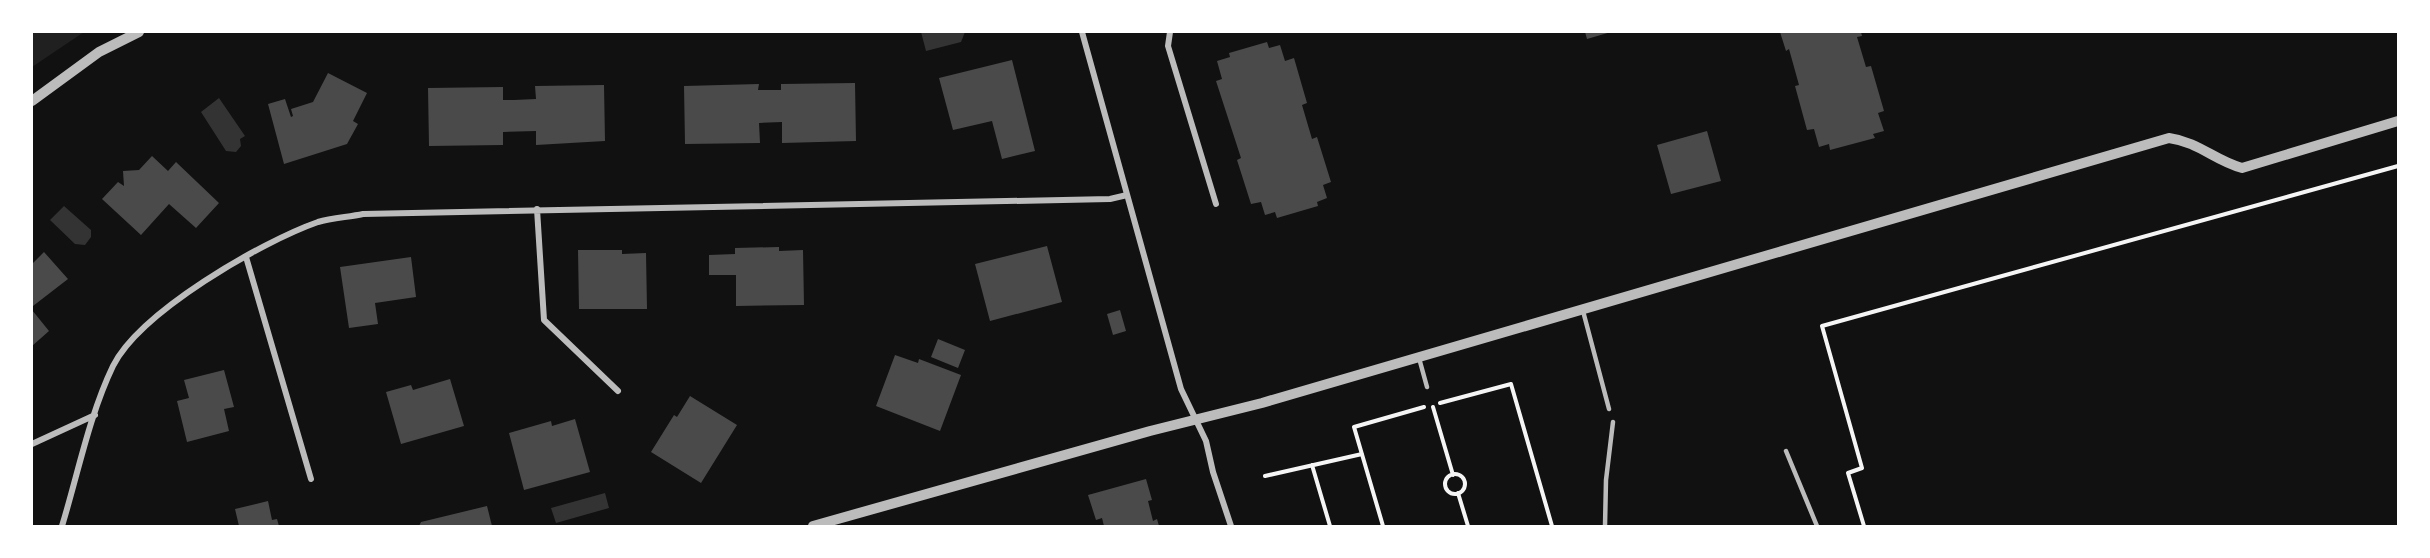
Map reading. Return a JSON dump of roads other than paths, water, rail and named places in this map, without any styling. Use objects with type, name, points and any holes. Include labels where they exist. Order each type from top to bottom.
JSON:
[{"type":"street","points":[[32,101],[99,52],[139,32]]},
{"type":"street","points":[[1082,32],[1180,388],[1206,441],[1213,472],[1231,526]]},
{"type":"street","points":[[1170,32],[1168,46],[1216,204]]},
{"type":"street","points":[[813,526],[1418,357],[2169,138],[2198,145],[2223,162],[2242,168],[2398,121]]},
{"type":"street","points":[[62,526],[95,415],[114,365],[126,345],[160,312],[246,257],[278,238],[321,221],[363,214],[1098,199],[1127,195]]},
{"type":"street","points":[[537,209],[544,320],[618,391]]},
{"type":"street","points":[[246,257],[311,479]]},
{"type":"street","points":[[32,444],[95,415]]},
{"type":"lane","points":[[1583,308],[1609,409]]},
{"type":"lane","points":[[1418,357],[1427,387]]},
{"type":"lane","points":[[1605,526],[1606,480],[1613,422]]},
{"type":"lane","points":[[1786,451],[1817,526]]}]
